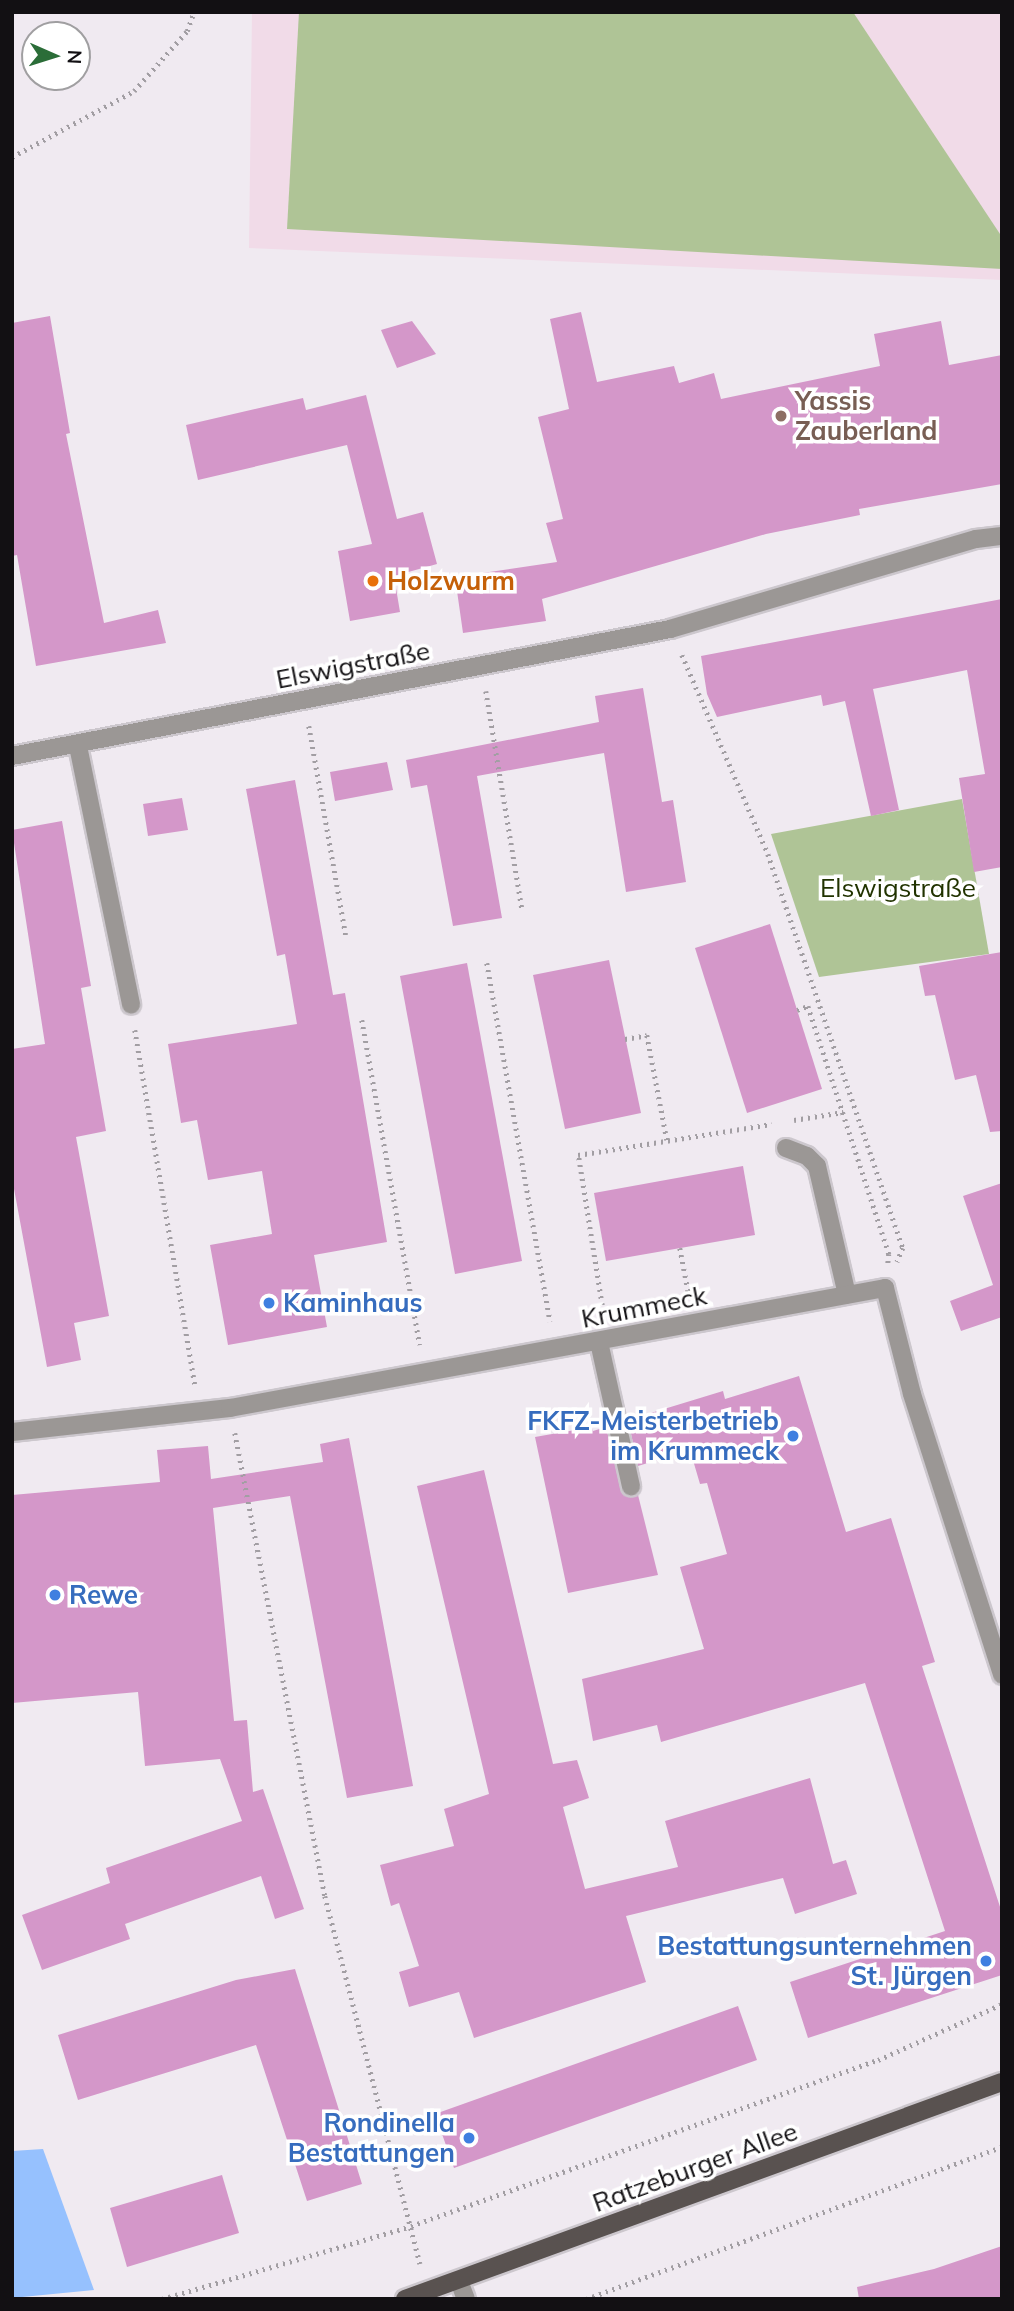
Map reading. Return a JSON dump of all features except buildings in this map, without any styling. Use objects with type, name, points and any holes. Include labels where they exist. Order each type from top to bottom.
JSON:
[{"type":"main road","name":"Ratzeburger Allee","points":[[405,2299],[1002,2082]]},
{"type":"street","name":"Elswigstraße","points":[[12,756],[78,746],[670,629],[976,539],[1002,536]]},
{"type":"street","points":[[78,746],[131,1005]]},
{"type":"street","points":[[786,1148],[807,1156],[817,1166],[847,1296]]},
{"type":"street","name":"Krummeck","points":[[12,1432],[230,1408],[885,1288]]},
{"type":"street","points":[[885,1288],[912,1394],[1002,1675]]},
{"type":"street","points":[[603,1341],[631,1486]]},
{"type":"street","points":[[459,2281],[466,2299]]},
{"type":"path","points":[[12,157],[134,91],[187,31],[194,12]]},
{"type":"path","points":[[670,629],[768,854],[903,1248],[885,1288]]},
{"type":"path","points":[[482,666],[522,908]]},
{"type":"path","points":[[305,702],[346,935]]},
{"type":"path","points":[[487,963],[555,1350]]},
{"type":"path","points":[[131,1005],[200,1412]]},
{"type":"path","points":[[797,1010],[808,1006],[889,1254],[885,1288]]},
{"type":"path","points":[[362,1020],[425,1374]]},
{"type":"path","points":[[625,1039],[648,1035],[667,1140]]},
{"type":"path","points":[[789,1121],[843,1112]]},
{"type":"path","points":[[603,1341],[578,1155],[775,1123]]},
{"type":"path","points":[[680,1248],[694,1324]]},
{"type":"path","points":[[230,1408],[325,1896],[427,2292]]},
{"type":"path","points":[[162,2299],[411,2226],[878,2060],[1002,2004]]},
{"type":"path","points":[[586,2299],[1002,2147]]},
{"type":"shaded area","points":[[252,12],[1002,12],[1002,280],[249,248]]},
{"type":"green space","points":[[299,12],[853,12],[1002,237],[1002,269],[287,229]]},
{"type":"green space","name":"Elswigstraße","points":[[962,799],[989,954],[819,977],[771,834]]},
{"type":"water","points":[[43,2149],[94,2290],[12,2298],[12,2151]]},
{"type":"place","name":"Yassis Zauberland","points":[[781,416]]},
{"type":"place","name":"Holzwurm","points":[[373,581]]},
{"type":"place","name":"Kaminhaus","points":[[269,1303]]},
{"type":"place","name":"FKFZ-Meisterbetrieb im Krummeck","points":[[793,1436]]},
{"type":"place","name":"Rewe","points":[[55,1595]]},
{"type":"place","name":"Bestattungsunternehmen St. Jürgen","points":[[986,1961]]},
{"type":"place","name":"Rondinella Bestattungen","points":[[469,2138]]}]
